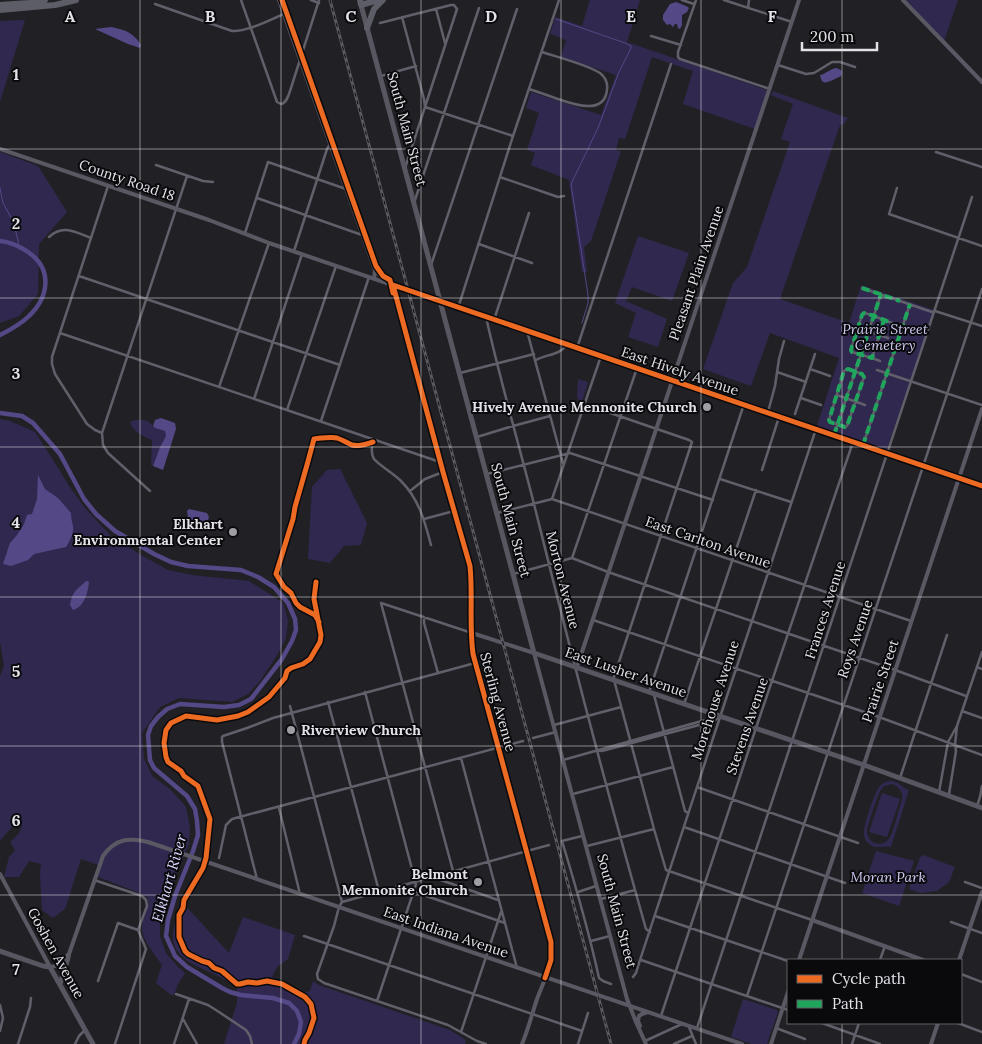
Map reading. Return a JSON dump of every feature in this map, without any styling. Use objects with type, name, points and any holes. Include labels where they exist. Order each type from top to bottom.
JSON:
[{"type":"highway","points":[[1,7],[45,0]]},
{"type":"highway","points":[[1,7],[46,6],[76,0]]},
{"type":"highway","points":[[361,2],[378,0]]},
{"type":"highway","points":[[367,28],[372,13],[383,0]]},
{"type":"main road","name":"South Main Street","points":[[361,2],[534,653]]},
{"type":"main road","name":"East Lusher Avenue","points":[[534,653],[792,740],[979,807]]},
{"type":"main road","points":[[0,952],[43,966],[50,966]]},
{"type":"main road","points":[[60,984],[67,961]]},
{"type":"main road","name":"Goshen Avenue","points":[[50,966],[93,1044]]},
{"type":"street","points":[[241,0],[277,102],[281,104],[286,102],[319,1],[311,0]]},
{"type":"street","points":[[280,0],[375,270],[391,285]]},
{"type":"street","points":[[458,308],[559,0]]},
{"type":"street","points":[[682,0],[694,4]]},
{"type":"street","points":[[696,0],[680,45],[678,57],[770,89]]},
{"type":"street","points":[[724,0],[792,22]]},
{"type":"street","points":[[748,8],[749,0]]},
{"type":"street","name":"Pleasant Plain Avenue","points":[[575,667],[578,664],[593,620],[799,0]]},
{"type":"street","points":[[903,0],[982,82]]},
{"type":"street","points":[[155,4],[232,31],[250,27],[285,14]]},
{"type":"street","points":[[380,23],[451,4],[456,6],[456,12],[405,170]]},
{"type":"street","points":[[414,202],[479,8]]},
{"type":"street","points":[[436,9],[446,44]]},
{"type":"street","points":[[431,267],[517,9]]},
{"type":"street","points":[[402,17],[425,107]]},
{"type":"street","points":[[651,36],[680,45]]},
{"type":"street","points":[[530,89],[583,106],[595,105],[606,95],[607,84],[601,74],[590,68],[542,52]]},
{"type":"street","points":[[778,65],[806,74],[814,72],[832,62],[840,62],[855,67]]},
{"type":"street","points":[[577,348],[671,64]]},
{"type":"street","points":[[380,76],[416,66]]},
{"type":"street","points":[[425,107],[514,136]]},
{"type":"street","points":[[294,251],[330,144]]},
{"type":"street","name":"County Road 18","points":[[0,149],[245,234]]},
{"type":"street","points":[[936,152],[982,167]]},
{"type":"street","points":[[245,234],[268,162],[346,189]]},
{"type":"street","points":[[156,165],[203,181],[213,182]]},
{"type":"street","points":[[150,491],[108,453],[103,445],[102,433],[187,176]]},
{"type":"street","points":[[500,177],[558,197],[564,196]]},
{"type":"street","points":[[102,433],[87,424],[55,374],[52,357],[108,186]]},
{"type":"street","points":[[897,188],[889,214],[982,246]]},
{"type":"street","name":"Frances Avenue","points":[[696,1028],[972,197]]},
{"type":"street","points":[[257,198],[362,234]]},
{"type":"street","points":[[494,320],[529,213]]},
{"type":"street","points":[[49,237],[54,232],[62,229],[91,238]]},
{"type":"street","name":"East Hively Avenue","points":[[245,234],[982,486]]},
{"type":"street","points":[[220,387],[269,243]]},
{"type":"street","points":[[479,244],[532,262]]},
{"type":"street","points":[[254,399],[302,254]]},
{"type":"street","points":[[287,410],[336,266]]},
{"type":"street","points":[[321,422],[375,270]]},
{"type":"street","points":[[79,276],[340,365]]},
{"type":"street","name":"Sterling Avenue","points":[[391,285],[470,566],[472,581],[472,646],[475,662],[551,942],[551,960],[523,1044]]},
{"type":"street","points":[[862,288],[932,312],[935,311],[982,326]]},
{"type":"street","name":"Roys Avenue","points":[[747,996],[982,289]]},
{"type":"street","points":[[834,436],[881,294]]},
{"type":"street","points":[[863,445],[910,304]]},
{"type":"street","points":[[880,361],[852,352],[851,350],[864,313],[892,323]]},
{"type":"street","name":"Morton Avenue","points":[[486,317],[620,838],[646,929],[650,932]]},
{"type":"street","points":[[872,358],[884,320]]},
{"type":"street","points":[[858,328],[888,338]]},
{"type":"street","points":[[527,331],[563,465]]},
{"type":"street","points":[[60,333],[441,462]]},
{"type":"street","points":[[768,412],[784,341]]},
{"type":"street","points":[[536,361],[560,352],[567,344]]},
{"type":"street","points":[[459,373],[534,354]]},
{"type":"street","points":[[795,414],[815,354]]},
{"type":"street","points":[[497,513],[552,499],[601,356]]},
{"type":"street","points":[[572,558],[637,368]]},
{"type":"street","points":[[848,369],[855,371],[864,377],[847,426],[845,427],[829,420],[844,372],[848,369]]},
{"type":"street","points":[[810,370],[830,376]]},
{"type":"street","points":[[877,370],[982,405]]},
{"type":"street","points":[[777,372],[806,382]]},
{"type":"street","points":[[837,395],[865,405]]},
{"type":"street","points":[[801,398],[821,405]]},
{"type":"street","points":[[584,404],[692,442],[613,680],[666,869],[920,959]]},
{"type":"street","points":[[688,813],[685,811],[652,693],[665,644],[744,404]]},
{"type":"street","name":"Prairie Street","points":[[799,959],[982,410]]},
{"type":"street","points":[[476,437],[550,416]]},
{"type":"street","points":[[762,470],[779,416]]},
{"type":"street","name":"Morehouse Avenue","points":[[633,977],[650,932],[816,429]]},
{"type":"street","points":[[373,439],[371,447],[373,458],[402,481],[410,492],[420,507],[431,545]]},
{"type":"street","name":"Stevens Avenue","points":[[660,1016],[853,441]]},
{"type":"street","points":[[486,474],[570,453],[713,500]]},
{"type":"street","points":[[410,492],[425,479],[443,472]]},
{"type":"street","points":[[720,479],[791,502]]},
{"type":"street","points":[[684,704],[756,490]]},
{"type":"street","name":"East Carlton Avenue","points":[[552,499],[912,622]]},
{"type":"street","points":[[424,519],[454,511]]},
{"type":"street","points":[[513,574],[572,558],[966,696]]},
{"type":"street","name":"East Lusher Avenue","points":[[401,683],[381,603],[534,653]]},
{"type":"street","points":[[424,617],[438,673]]},
{"type":"street","points":[[593,620],[879,717],[982,755]]},
{"type":"street","points":[[900,778],[947,635]]},
{"type":"street","points":[[939,792],[948,742],[957,726],[982,652]]},
{"type":"street","name":"South Main Street","points":[[534,653],[630,1006],[645,1043]]},
{"type":"street","points":[[257,879],[222,737],[292,712],[475,662]]},
{"type":"street","points":[[977,667],[982,669]]},
{"type":"street","points":[[401,683],[453,872]]},
{"type":"street","points":[[365,692],[416,881],[377,1001]]},
{"type":"street","points":[[328,702],[379,891]]},
{"type":"street","points":[[290,706],[342,902]]},
{"type":"street","points":[[554,725],[621,707]]},
{"type":"street","points":[[962,711],[982,718]]},
{"type":"street","points":[[563,760],[600,748],[631,742],[720,716]]},
{"type":"street","points":[[948,796],[956,751],[957,726]]},
{"type":"street","points":[[534,738],[556,732]]},
{"type":"street","points":[[219,858],[226,825],[232,819],[523,741]]},
{"type":"street","points":[[461,758],[517,968]]},
{"type":"street","points":[[573,794],[673,767]]},
{"type":"street","points":[[979,807],[982,786]]},
{"type":"street","points":[[697,787],[858,842]]},
{"type":"street","points":[[278,807],[299,894]]},
{"type":"street","points":[[684,827],[846,882]]},
{"type":"street","points":[[587,846],[654,829]]},
{"type":"street","points":[[584,835],[562,842],[578,892],[599,978],[611,984]]},
{"type":"street","name":"East Indiana Avenue","points":[[67,961],[101,860],[115,844],[132,839],[204,861],[696,1028],[724,1040],[742,1044]]},
{"type":"street","points":[[486,1044],[443,1023],[324,983],[318,979],[317,974],[342,902],[549,845]]},
{"type":"street","name":"Goshen Avenue","points":[[0,874],[50,966]]},
{"type":"street","points":[[434,876],[499,900]]},
{"type":"street","points":[[94,880],[142,896],[146,900],[147,906],[138,930],[146,949],[115,1044]]},
{"type":"street","points":[[965,882],[982,888]]},
{"type":"street","points":[[397,886],[505,923]]},
{"type":"street","points":[[578,892],[598,886]]},
{"type":"street","points":[[601,899],[635,890]]},
{"type":"street","points":[[959,959],[982,892]]},
{"type":"street","points":[[461,1032],[502,910]]},
{"type":"street","points":[[655,916],[787,961]]},
{"type":"street","points":[[951,922],[982,933]]},
{"type":"street","points":[[98,981],[118,923],[138,930]]},
{"type":"street","points":[[304,936],[582,1031]]},
{"type":"street","points":[[591,941],[611,936]]},
{"type":"street","points":[[880,959],[885,946]]},
{"type":"street","name":"East Indiana Avenue","points":[[59,964],[69,954]]},
{"type":"street","points":[[640,960],[787,1010]]},
{"type":"street","points":[[50,966],[64,964],[67,961]]},
{"type":"street","points":[[962,974],[982,982]]},
{"type":"street","points":[[176,994],[208,1005],[246,1030],[252,1042]]},
{"type":"street","points":[[771,1044],[787,995]]},
{"type":"street","points":[[18,1044],[31,998]]},
{"type":"street","points":[[174,1044],[189,999]]},
{"type":"street","points":[[0,1005],[3,1020],[0,1031]]},
{"type":"street","points":[[641,1033],[642,1030],[638,1018],[648,1012]]},
{"type":"street","points":[[578,1044],[588,1013]]},
{"type":"street","points":[[182,1018],[197,1044]]},
{"type":"street","points":[[645,1043],[682,1024]]},
{"type":"street","points":[[825,1024],[880,1044]]},
{"type":"street","points":[[852,1044],[859,1024]]},
{"type":"street","points":[[931,1044],[938,1024]]},
{"type":"street","points":[[961,1024],[982,1032]]},
{"type":"street","points":[[689,1026],[696,1044]]},
{"type":"street","points":[[776,1028],[805,1039]]},
{"type":"street","points":[[75,1044],[85,1030]]},
{"type":"street","points":[[674,1044],[692,1036]]},
{"type":"green space","points":[[590,0],[640,0],[627,42],[767,90],[755,129],[683,104],[693,71],[652,57],[625,139],[619,138],[616,150],[621,151],[591,241],[584,247],[587,272],[582,272],[569,180],[531,165],[535,153],[527,150],[539,113],[526,108],[531,92],[601,115],[616,75],[561,57],[566,40],[550,34],[555,17],[582,26]]},
{"type":"green space","points":[[906,0],[958,0],[944,41]]},
{"type":"green space","points":[[25,20],[0,102],[0,21]]},
{"type":"green space","name":"Prairie Street Cemetery","points":[[773,91],[848,118],[844,124],[840,125],[780,299],[849,323],[861,285],[934,310],[887,449],[817,426],[839,358],[770,333],[751,386],[703,369],[733,283],[747,267],[790,142],[781,139],[793,104],[771,95]]},
{"type":"green space","points":[[0,152],[38,166],[67,212],[39,244],[38,294],[19,316],[0,323]]},
{"type":"green space","points":[[638,236],[689,253],[672,301],[632,287],[626,301],[667,319],[658,347],[628,337],[636,313],[615,303]]},
{"type":"green space","points":[[578,379],[588,382],[582,402],[579,403],[577,396]]},
{"type":"green space","points":[[0,419],[10,421],[35,432],[85,508],[110,535],[168,570],[192,575],[249,581],[283,603],[288,620],[286,638],[260,681],[248,694],[232,702],[179,698],[160,707],[142,733],[144,759],[153,777],[170,789],[186,807],[190,828],[189,844],[160,914],[160,936],[166,953],[185,973],[174,995],[171,995],[156,983],[162,965],[147,944],[142,930],[148,898],[98,877],[101,866],[81,859],[65,909],[53,918],[42,910],[41,864],[29,861],[19,877],[4,877],[9,857],[15,850],[10,842],[20,832],[22,822],[21,818],[0,841],[0,676],[4,666],[0,642]]},
{"type":"green space","points":[[144,420],[155,428],[165,431],[166,436],[153,466],[151,465],[152,440],[133,428],[130,422]]},
{"type":"green space","points":[[340,469],[367,523],[361,545],[344,546],[330,563],[308,559],[312,487],[327,470]]},
{"type":"green space","points":[[889,781],[896,782],[909,790],[891,847],[874,847],[865,838],[865,824],[878,789],[882,784]],"holes":[[[895,785],[899,788],[902,797],[895,824],[890,837],[884,843],[877,844],[870,840],[868,836],[870,818],[880,791],[884,786]]]},
{"type":"green space","points":[[882,793],[900,799],[887,837],[869,832]]},
{"type":"green space","name":"Moran Park","points":[[876,851],[914,861],[899,906],[862,893]]},
{"type":"green space","points":[[923,855],[955,867],[949,882],[937,891],[921,893],[909,889],[920,857]]},
{"type":"green space","points":[[180,900],[229,953],[243,917],[295,935],[288,959],[277,967],[272,977],[297,992],[305,994],[310,991],[313,981],[319,985],[450,1030],[466,1040],[465,1044],[224,1044],[237,1003],[237,987],[189,962],[177,951],[173,935]]},
{"type":"green space","points":[[743,999],[777,1010],[778,1012],[767,1044],[752,1044],[731,1037]]},
{"type":"shaded area","points":[[676,2],[689,8],[682,15],[680,29],[677,24],[673,27],[670,24],[667,25],[663,20],[663,15],[670,4]]},
{"type":"shaded area","points":[[111,27],[132,34],[141,45],[140,48],[95,29]]},
{"type":"shaded area","points":[[837,68],[842,71],[841,76],[828,82],[823,82],[820,75]]},
{"type":"shaded area","points":[[161,418],[175,423],[176,429],[163,470],[153,466],[166,436],[165,431],[153,426],[155,420]]},
{"type":"shaded area","points":[[38,475],[45,489],[58,498],[71,513],[73,529],[71,537],[66,547],[34,554],[28,560],[11,566],[3,564],[10,543],[24,524],[27,515],[32,514],[37,499]]},
{"type":"shaded area","points":[[189,509],[207,513],[209,517],[206,526],[204,527],[188,518],[187,511]]},
{"type":"shaded area","points":[[86,581],[89,582],[85,599],[80,606],[73,610],[70,605],[72,596]]},
{"type":"waterway","points":[[556,19],[631,46],[598,128],[571,184],[588,295],[588,303],[582,323]]},
{"type":"waterway","points":[[0,188],[3,203],[14,223],[19,246]]},
{"type":"waterway","name":"Elkhart River","points":[[0,241],[8,242],[28,252],[42,266],[45,275],[44,292],[36,308],[22,322],[0,335]]},
{"type":"waterway","name":"Elkhart River","points":[[0,413],[22,416],[33,423],[60,454],[84,499],[96,514],[115,531],[171,562],[188,566],[241,570],[258,577],[274,587],[288,603],[295,619],[296,630],[292,641],[282,659],[251,699],[239,705],[224,707],[180,704],[167,709],[158,717],[151,726],[148,735],[150,760],[154,768],[187,796],[195,809],[197,821],[198,835],[168,920],[166,936],[175,956],[187,967],[230,992],[273,998],[289,1003],[297,1011],[301,1022],[299,1034],[294,1044]]},
{"type":"railway","points":[[330,0],[611,1044]]},
{"type":"marked path","points":[[862,288],[900,301]]},
{"type":"marked path","points":[[834,435],[881,294]]},
{"type":"marked path","points":[[863,445],[910,304]]},
{"type":"marked path","points":[[884,320],[872,358],[852,352],[851,350],[864,313],[871,315],[892,323]]},
{"type":"marked path","points":[[848,369],[862,374],[864,377],[847,426],[845,427],[829,420],[844,371],[848,369]]},
{"type":"cycle path","points":[[282,0],[376,266],[383,276],[390,280],[393,293]]},
{"type":"cycle path","points":[[393,285],[470,566],[473,654],[551,942],[551,960],[545,978]]},
{"type":"cycle path","points":[[393,285],[982,486]]},
{"type":"cycle path","points":[[319,622],[315,615],[296,603],[291,593],[284,587],[276,574],[314,439],[337,438],[355,446],[373,442]]},
{"type":"cycle path","points":[[304,1044],[314,1018],[311,1004],[305,997],[282,984],[267,981],[237,984],[222,971],[185,951],[179,937],[179,915],[183,908],[184,900],[203,868],[206,858],[210,819],[198,786],[168,762],[164,743],[166,730],[171,723],[186,716],[217,720],[248,712],[269,697],[285,678],[287,671],[310,659],[320,642],[321,635],[314,599],[316,582]]},
{"type":"place","name":"Hively Avenue Mennonite Church","points":[[707,407]]},
{"type":"place","name":"Elkhart Environmental Center","points":[[233,532]]},
{"type":"place","name":"Riverview Church","points":[[291,730]]},
{"type":"place","name":"Belmont Mennonite Church","points":[[478,882]]}]
